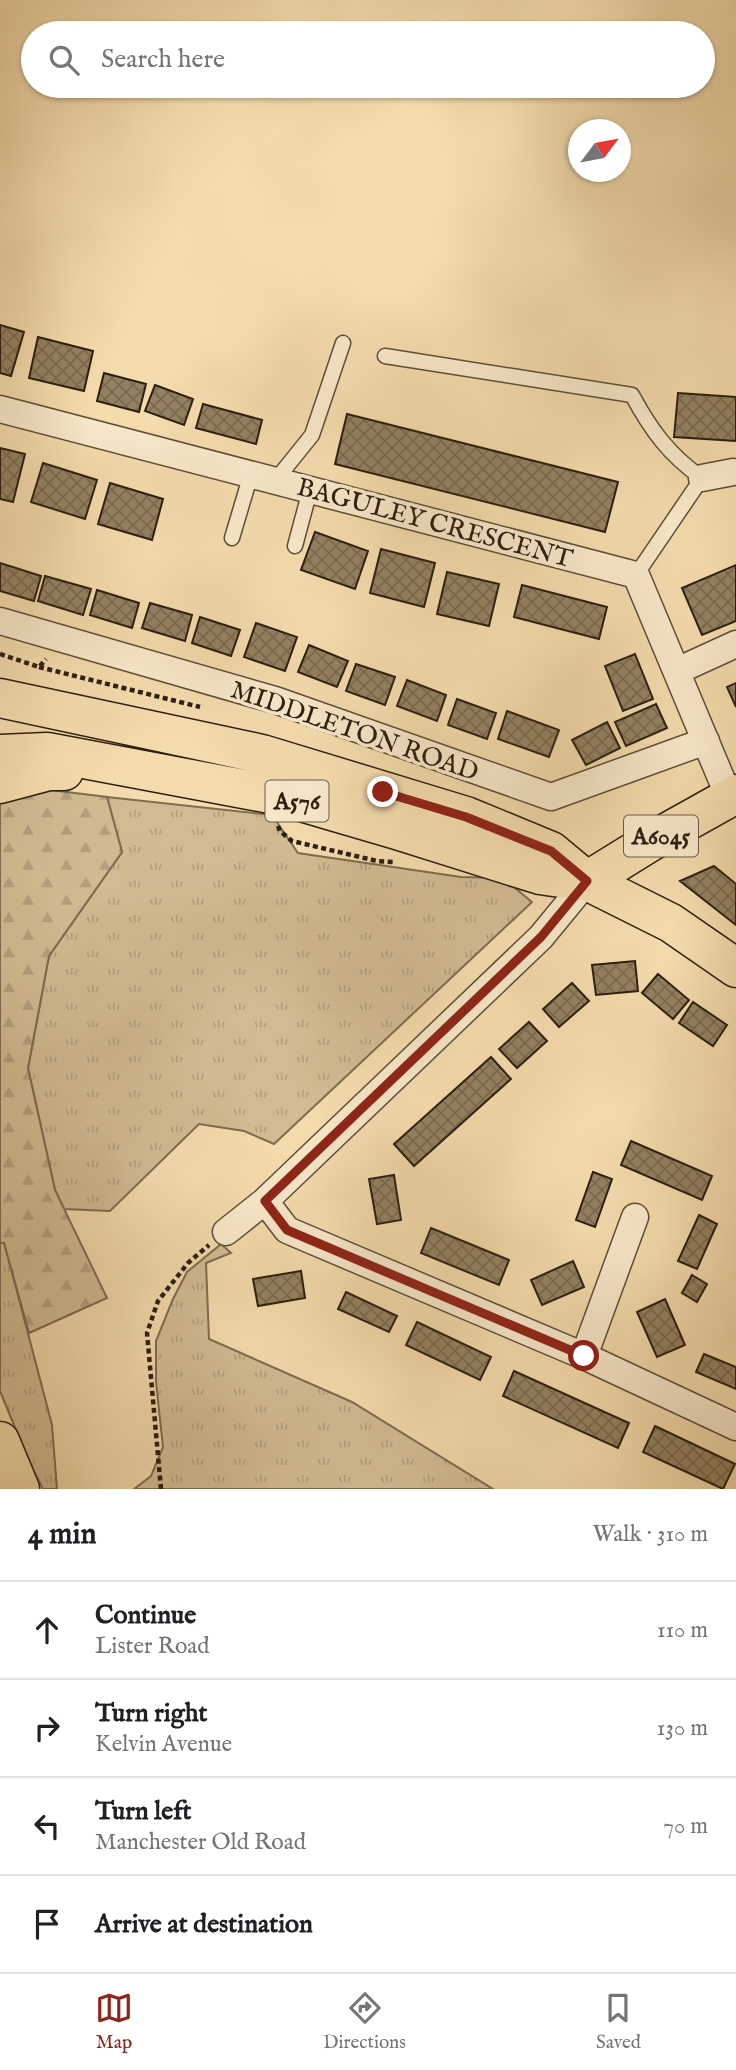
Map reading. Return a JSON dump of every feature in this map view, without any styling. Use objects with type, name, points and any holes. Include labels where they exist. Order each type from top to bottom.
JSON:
[{"type":"main road","name":"A576","points":[[0,698],[262,754],[466,817],[551,851],[587,881],[671,923],[736,968]]},
{"type":"main road","name":"A576","points":[[0,754],[47,752],[281,796],[540,875],[587,881]]},
{"type":"main road","points":[[0,784],[49,771],[164,773]]},
{"type":"main road","name":"A6045","points":[[587,881],[733,796]]},
{"type":"main road","points":[[0,1441],[20,1489]]},
{"type":"street","name":"BAGULEY CRESCENT","points":[[0,409],[636,575]]},
{"type":"street","points":[[702,478],[733,472]]},
{"type":"street","points":[[636,575],[706,740],[733,796]]},
{"type":"street","name":"MIDDLETON ROAD","points":[[0,621],[275,701],[551,797],[706,740]]},
{"type":"street","points":[[677,671],[736,644]]},
{"type":"street","points":[[226,1232],[265,1201],[541,937],[587,881]]},
{"type":"street","points":[[265,1201],[287,1230],[584,1356],[736,1427]]},
{"type":"street","points":[[584,1356],[635,1217]]},
{"type":"lane","points":[[232,538],[263,477],[312,435],[343,343]]},
{"type":"lane","points":[[385,356],[632,395],[649,427],[679,462],[702,478],[636,575]]},
{"type":"lane","points":[[295,547],[310,490]]},
{"type":"path","points":[[39,667],[201,708]]},
{"type":"path","points":[[276,819],[280,831],[292,841],[377,861],[401,862]]},
{"type":"path","points":[[161,1489],[147,1333],[158,1301],[188,1263],[226,1232]]},
{"type":"green space","points":[[42,789],[107,797],[122,852],[49,956],[28,1068],[55,1190],[107,1298],[29,1333],[4,1243],[0,1243],[0,799]]},
{"type":"green space","points":[[107,797],[272,815],[298,853],[461,877],[503,878],[532,902],[274,1144],[244,1131],[199,1124],[110,1211],[64,1209],[55,1190],[28,1068],[49,956],[122,852]]},
{"type":"green space","points":[[4,1242],[52,1425],[57,1489],[43,1489],[0,1391],[0,1243]]},
{"type":"green space","points":[[221,1244],[231,1253],[206,1263],[209,1339],[352,1402],[493,1489],[134,1489],[151,1476],[163,1447],[156,1382],[156,1341],[187,1272]]},
{"type":"building","points":[[0,325],[24,332],[11,376],[0,373]]},
{"type":"building","points":[[38,337],[93,351],[84,391],[29,378]]},
{"type":"building","points":[[104,373],[146,384],[139,412],[97,401]]},
{"type":"building","points":[[155,385],[193,399],[184,425],[145,411]]},
{"type":"building","points":[[678,393],[736,397],[736,441],[674,437]]},
{"type":"building","points":[[203,404],[262,420],[256,444],[196,428]]},
{"type":"building","points":[[347,414],[618,482],[605,532],[335,464]]},
{"type":"building","points":[[0,448],[25,454],[13,502],[0,499]]},
{"type":"building","points":[[43,463],[97,480],[85,519],[31,502]]},
{"type":"building","points":[[110,483],[163,499],[152,540],[98,524]]},
{"type":"building","points":[[315,532],[368,551],[355,589],[301,570]]},
{"type":"building","points":[[381,549],[435,563],[424,607],[370,593]]},
{"type":"building","points":[[0,563],[41,576],[34,601],[0,591]]},
{"type":"building","points":[[736,565],[736,621],[702,635],[682,588]]},
{"type":"building","points":[[447,572],[499,584],[489,626],[437,614]]},
{"type":"building","points":[[45,576],[91,589],[83,615],[38,601]]},
{"type":"building","points":[[522,585],[607,607],[599,639],[514,617]]},
{"type":"building","points":[[97,590],[139,603],[132,628],[90,615]]},
{"type":"building","points":[[150,603],[192,615],[185,641],[142,628]]},
{"type":"building","points":[[200,617],[240,630],[231,656],[192,643]]},
{"type":"building","points":[[256,623],[297,637],[285,671],[244,657]]},
{"type":"building","points":[[309,645],[348,661],[337,687],[298,672]]},
{"type":"building","points":[[635,654],[653,699],[623,711],[605,666]]},
{"type":"building","points":[[356,664],[395,677],[385,705],[346,691]]},
{"type":"building","points":[[407,680],[446,695],[437,721],[397,706]]},
{"type":"building","points":[[736,683],[736,707],[727,687]]},
{"type":"building","points":[[457,699],[496,713],[487,739],[448,725]]},
{"type":"building","points":[[656,704],[667,728],[626,746],[615,722]]},
{"type":"building","points":[[507,711],[559,730],[549,757],[498,739]]},
{"type":"building","points":[[607,722],[620,748],[586,765],[572,740]]},
{"type":"building","points":[[714,866],[736,884],[736,925],[680,881]]},
{"type":"building","points":[[635,961],[638,991],[596,995],[592,965]]},
{"type":"building","points":[[658,974],[689,1000],[673,1019],[642,993]]},
{"type":"building","points":[[572,983],[589,1001],[559,1027],[543,1009]]},
{"type":"building","points":[[693,1002],[727,1025],[713,1046],[679,1023]]},
{"type":"building","points":[[529,1022],[547,1041],[517,1068],[499,1049]]},
{"type":"building","points":[[491,1057],[511,1079],[414,1166],[394,1144]]},
{"type":"building","points":[[631,1141],[712,1176],[702,1200],[621,1165]]},
{"type":"building","points":[[593,1172],[612,1179],[595,1227],[576,1220]]},
{"type":"building","points":[[394,1175],[401,1220],[377,1224],[369,1179]]},
{"type":"building","points":[[699,1215],[717,1224],[697,1269],[678,1261]]},
{"type":"building","points":[[431,1228],[509,1260],[499,1285],[421,1253]]},
{"type":"building","points":[[573,1261],[584,1287],[542,1305],[531,1280]]},
{"type":"building","points":[[301,1271],[305,1298],[258,1306],[253,1279]]},
{"type":"building","points":[[692,1275],[707,1284],[697,1302],[682,1293]]},
{"type":"building","points":[[346,1292],[397,1316],[389,1332],[338,1309]]},
{"type":"building","points":[[665,1299],[685,1345],[657,1357],[637,1312]]},
{"type":"building","points":[[417,1322],[491,1357],[480,1380],[406,1345]]},
{"type":"building","points":[[704,1354],[736,1367],[736,1389],[696,1372]]},
{"type":"building","points":[[514,1371],[629,1423],[618,1448],[503,1396]]},
{"type":"building","points":[[655,1426],[735,1464],[723,1489],[643,1452]]},
{"type":"route","points":[[383,792],[466,817],[551,851],[587,881],[541,937],[265,1201],[287,1230],[584,1356]]}]
